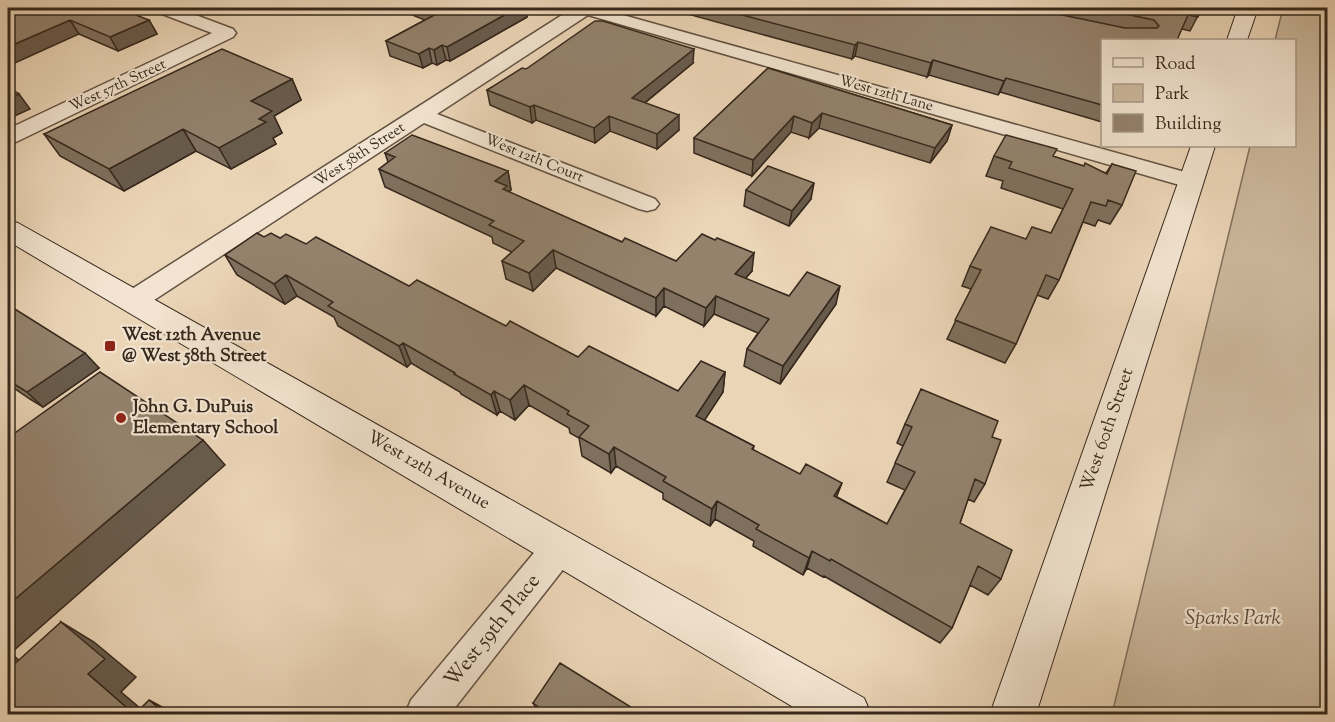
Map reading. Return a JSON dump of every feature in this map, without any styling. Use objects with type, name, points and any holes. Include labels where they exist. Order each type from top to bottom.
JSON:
[{"type":"main road","points":[[1237,39],[1248,8]]},
{"type":"main road","name":"West 60th Street","points":[[1013,714],[1197,163]]},
{"type":"main road","name":"West 12th Avenue","points":[[8,229],[848,714]]},
{"type":"street","name":"West 57th Street","points":[[8,137],[227,33],[163,8]]},
{"type":"street","name":"West 58th Street","points":[[133,302],[584,8]]},
{"type":"street","name":"West 12th Lane","points":[[584,8],[1101,139]]},
{"type":"street","name":"West 12th Court","points":[[422,115],[647,204]]},
{"type":"street","name":"West 12th Lane","points":[[1134,147],[1197,163]]},
{"type":"street","name":"West 59th Place","points":[[425,714],[560,547]]},
{"type":"green space","name":"Sparks Park","points":[[1283,8],[1327,8],[1327,714],[1112,714],[1250,147],[1296,147],[1296,39],[1275,39]]},
{"type":"building","points":[[8,8],[118,8],[149,20],[110,37],[70,20],[8,47]]},
{"type":"building","points":[[425,8],[517,8],[447,47],[442,45],[434,50],[429,48],[419,54],[386,41],[438,13]]},
{"type":"building","points":[[716,8],[1029,8],[1125,28],[1157,28],[1159,26],[1154,20],[1096,8],[1202,8],[1198,17],[1188,15],[1177,39],[1101,39],[1101,105],[1006,78],[1004,81],[933,60],[931,63],[858,42],[855,45]]},
{"type":"building","points":[[595,21],[603,21],[694,49],[632,98],[679,115],[657,134],[609,116],[594,128],[487,90],[522,68],[526,69]]},
{"type":"building","points":[[222,49],[292,79],[251,101],[272,111],[259,119],[266,122],[219,148],[183,129],[109,169],[44,134]]},
{"type":"building","points":[[768,68],[952,125],[935,148],[822,113],[812,123],[794,116],[753,160],[694,138]]},
{"type":"building","points":[[8,87],[19,94],[8,99]]},
{"type":"building","points":[[412,135],[508,171],[495,181],[507,186],[503,189],[622,242],[625,238],[676,261],[702,234],[754,253],[735,274],[789,296],[807,272],[840,286],[783,366],[747,349],[769,319],[716,296],[706,308],[664,288],[656,298],[553,250],[529,273],[502,261],[524,241],[489,225],[494,221],[379,169],[395,157],[385,153]]},
{"type":"building","points":[[1006,135],[1057,149],[1053,156],[1084,166],[1085,163],[1107,174],[1112,164],[1136,171],[1122,205],[1108,200],[1106,206],[1091,202],[1059,280],[1046,275],[1016,344],[955,320],[981,270],[970,266],[991,227],[1026,239],[1032,227],[1051,233],[1073,189],[1009,168],[1012,162],[994,156]]},
{"type":"building","points":[[768,166],[814,183],[792,211],[746,190]]},
{"type":"building","points":[[257,233],[264,237],[271,233],[280,238],[286,234],[306,244],[316,237],[409,286],[417,280],[506,326],[510,321],[578,357],[589,346],[678,391],[701,361],[725,372],[696,416],[754,446],[752,449],[800,474],[806,464],[842,483],[834,496],[887,524],[915,472],[895,463],[912,427],[905,424],[921,389],[998,421],[992,437],[1001,440],[985,484],[975,479],[960,523],[1012,550],[1001,579],[978,566],[952,628],[831,559],[830,561],[812,551],[809,558],[756,529],[759,525],[717,501],[712,509],[663,481],[666,477],[614,447],[609,454],[579,437],[589,426],[567,414],[569,411],[524,385],[510,400],[494,391],[491,395],[403,343],[399,346],[328,306],[333,302],[286,275],[274,284],[225,255]]},
{"type":"building","points":[[10,306],[85,353],[27,392],[14,384],[8,380],[8,308]]},
{"type":"building","points":[[100,372],[203,440],[8,605],[8,438]]},
{"type":"building","points":[[61,622],[105,659],[88,674],[134,714],[8,714],[8,666],[10,668]]},
{"type":"building","points":[[560,663],[642,714],[536,714],[540,708],[533,703]]},
{"type":"building","points":[[149,700],[166,714],[135,714]]},
{"type":"place","name":"West 12th Avenue @ West 58th Street","points":[[110,346]]},
{"type":"place","name":"John G. DuPuis Elementary School","points":[[121,418]]}]
